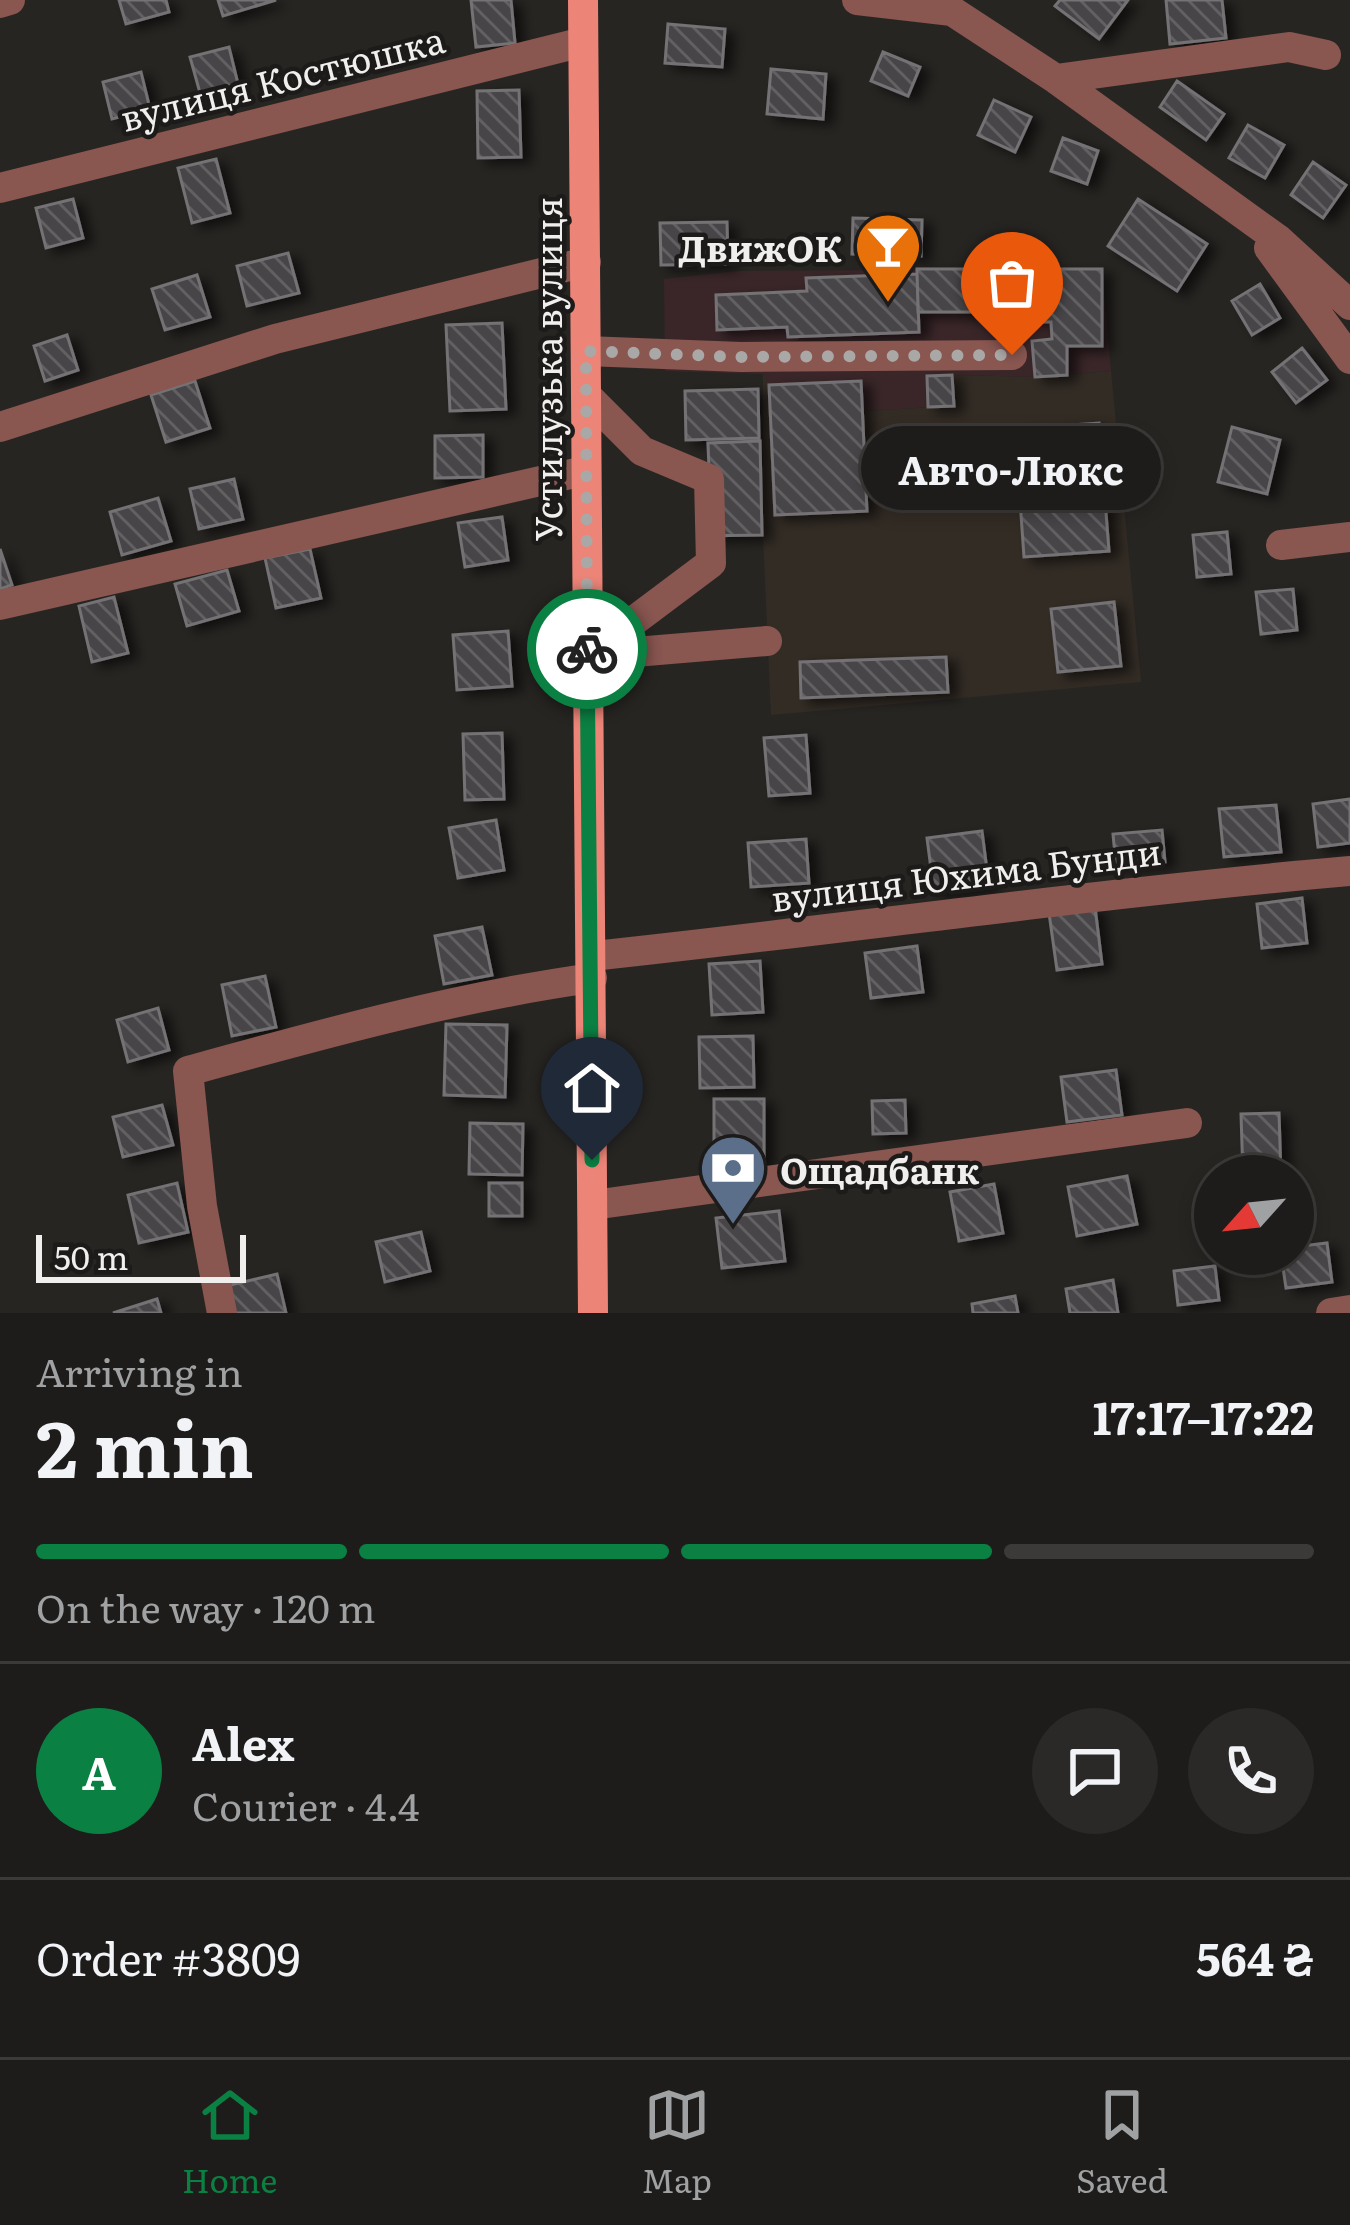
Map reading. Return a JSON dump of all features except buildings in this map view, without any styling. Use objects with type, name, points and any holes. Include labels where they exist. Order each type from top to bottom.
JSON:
[{"type":"main road","name":"Устилузька вулиця","points":[[583,0],[592,1313]]},
{"type":"street","points":[[0,3],[10,0]]},
{"type":"street","points":[[856,0],[950,6],[1280,240],[1350,305]]},
{"type":"street","name":"вулиця Костюшка","points":[[0,188],[583,43]]},
{"type":"street","points":[[1056,80],[1289,46],[1326,55]]},
{"type":"street","points":[[1244,214],[1350,359]]},
{"type":"street","points":[[0,427],[275,339],[586,262]]},
{"type":"street","points":[[586,351],[741,357],[1012,355]]},
{"type":"street","points":[[586,395],[642,451],[709,479],[710,563],[587,656]]},
{"type":"street","points":[[0,605],[584,471]]},
{"type":"street","points":[[1281,544],[1350,537]]},
{"type":"street","points":[[587,656],[766,641]]},
{"type":"street","name":"вулиця Юхима Бунди","points":[[222,1313],[202,1206],[188,1071],[364,1022],[530,987],[592,967],[1162,887],[1350,871]]},
{"type":"street","points":[[592,1205],[1187,1123]]},
{"type":"street","points":[[1331,1313],[1350,1310]]},
{"type":"shaded area","points":[[1102,269],[1111,371],[1035,377],[953,375],[954,406],[863,411],[861,382],[769,385],[763,374],[665,371],[664,279],[738,271]]},
{"type":"shaded area","points":[[1111,371],[1141,682],[771,715],[763,535],[763,374],[770,385],[861,381],[864,411],[953,406],[952,375],[1035,377]]},
{"type":"way so far","points":[[587,649],[586,351],[741,357],[1012,355]]},
{"type":"place","name":"ДвижОК","points":[[888,305]]},
{"type":"place","name":"Авто-Люкс","points":[[1012,355]]},
{"type":"place","name":"Ощадбанк","points":[[733,1227]]},
{"type":"route","points":[[587,649],[592,1160]]}]
